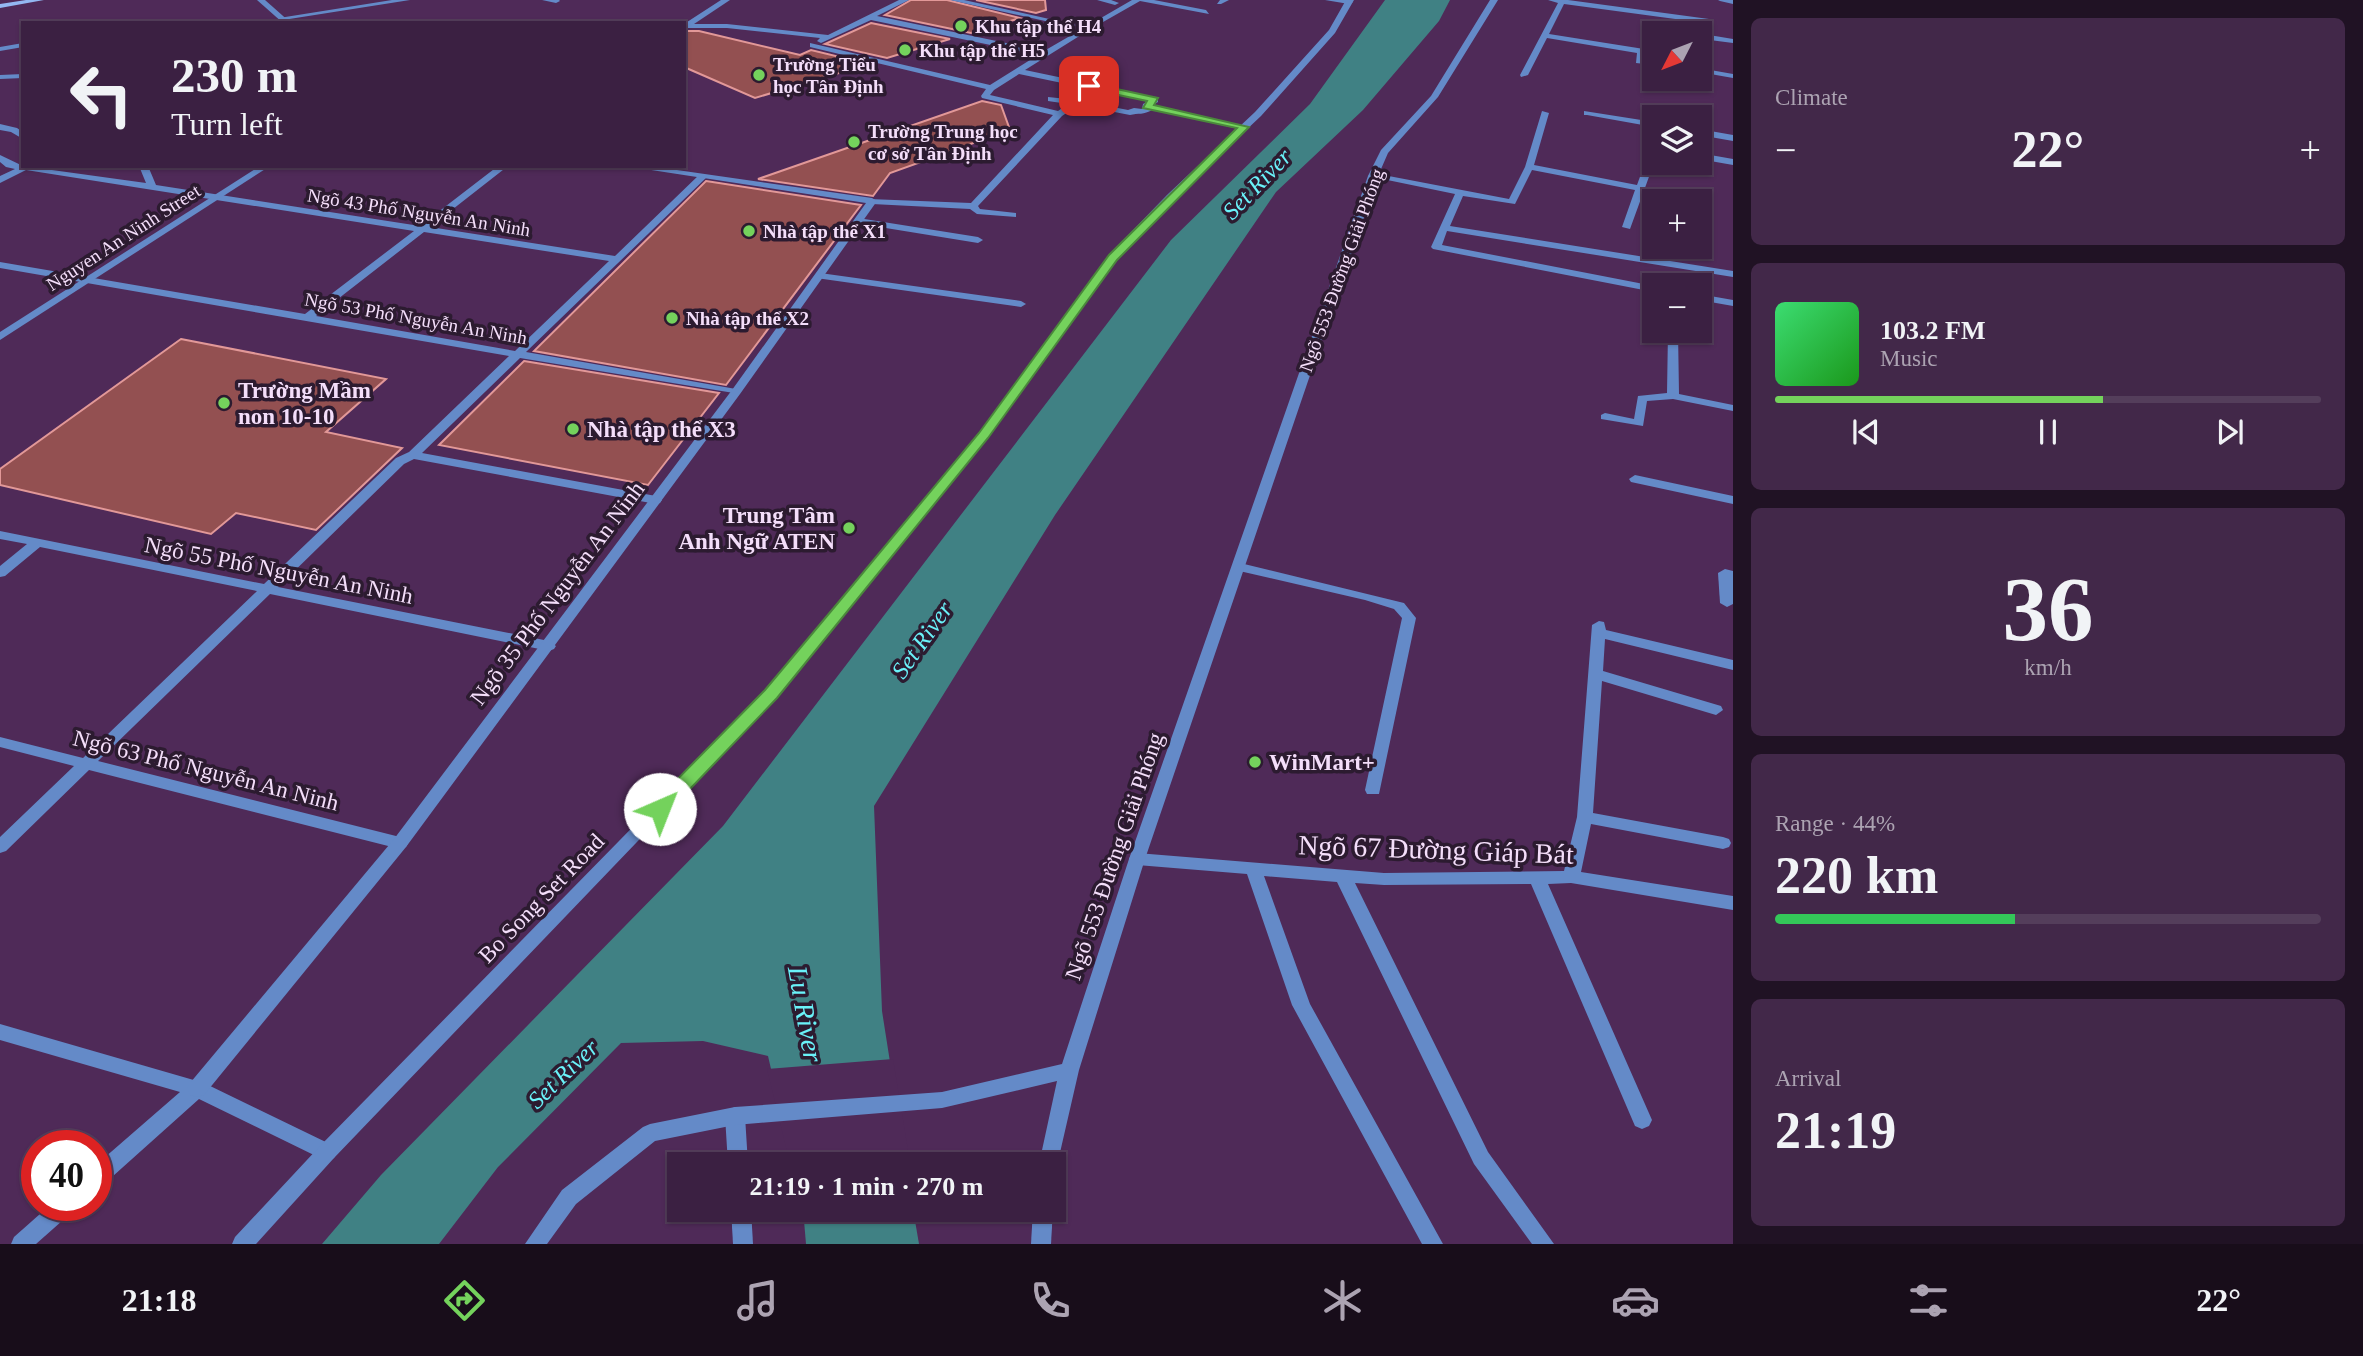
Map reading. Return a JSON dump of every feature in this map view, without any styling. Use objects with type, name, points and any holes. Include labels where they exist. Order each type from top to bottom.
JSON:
[{"type":"main road","points":[[0,6],[40,0]]},
{"type":"street","points":[[261,0],[286,20],[406,0]]},
{"type":"street","points":[[546,0],[556,1]]},
{"type":"street","points":[[687,25],[726,0]]},
{"type":"street","points":[[885,0],[902,2]]},
{"type":"street","points":[[954,0],[1072,25]]},
{"type":"street","points":[[1101,0],[1115,3]]},
{"type":"street","points":[[1059,114],[985,96],[991,88],[1017,71],[1137,0]]},
{"type":"street","points":[[1143,0],[1206,12]]},
{"type":"street","points":[[1329,0],[1350,1]]},
{"type":"street","name":"Ngõ 553 Đường Giải Phóng","points":[[1052,1152],[1069,1070],[1137,859],[1373,176],[1384,152],[1434,97],[1494,0]]},
{"type":"street","points":[[1722,0],[1733,2]]},
{"type":"street","name":"Bo Song Set Road","points":[[242,1244],[327,1152],[771,694],[984,435],[1113,257],[1170,197],[1244,127],[1332,31],[1350,1]]},
{"type":"street","points":[[1524,75],[1546,36],[1557,1],[1709,21],[1705,37],[1733,41]]},
{"type":"street","points":[[902,2],[813,45],[991,88]]},
{"type":"street","points":[[869,17],[1045,54]]},
{"type":"street","points":[[687,25],[828,37]]},
{"type":"street","points":[[1546,36],[1641,51],[1639,61],[1642,61]]},
{"type":"street","points":[[0,42],[21,39]]},
{"type":"street","points":[[0,49],[21,45]]},
{"type":"street","points":[[1017,71],[1155,100],[1146,106],[1244,127]]},
{"type":"street","points":[[1712,72],[1733,76]]},
{"type":"street","points":[[0,76],[21,76]]},
{"type":"street","points":[[1051,99],[1130,113],[1134,110],[1143,112],[1151,107]]},
{"type":"street","points":[[973,206],[1059,114],[1075,103]]},
{"type":"street","points":[[1373,176],[1512,202],[1529,167],[1545,113]]},
{"type":"street","points":[[1587,113],[1642,123]]},
{"type":"street","points":[[0,124],[21,121]]},
{"type":"street","points":[[0,124],[21,135]]},
{"type":"street","points":[[1712,134],[1732,138],[1730,162],[1712,159]]},
{"type":"street","name":"Ngõ 43 Phố Nguyễn An Ninh","points":[[0,158],[9,165],[21,166]]},
{"type":"street","points":[[1529,167],[1640,188]]},
{"type":"street","points":[[0,180],[25,168]]},
{"type":"street","name":"Ngõ 43 Phố Nguyễn An Ninh","points":[[34,168],[617,259]]},
{"type":"street","points":[[144,168],[151,185]]},
{"type":"street","name":"Nguyen An Ninh Street","points":[[0,337],[263,168]]},
{"type":"street","points":[[308,317],[501,168]]},
{"type":"street","points":[[644,168],[872,201],[973,206],[977,211],[1013,215]]},
{"type":"street","points":[[1627,227],[1645,175]]},
{"type":"street","points":[[0,847],[400,461],[413,455],[703,176]]},
{"type":"street","points":[[1460,192],[1436,247],[1642,287]]},
{"type":"street","name":"Ngõ 35 Phố Nguyễn An Ninh","points":[[112,1164],[197,1089],[400,843],[736,392],[872,201]]},
{"type":"street","points":[[858,221],[978,240]]},
{"type":"street","points":[[1444,228],[1733,274]]},
{"type":"street","name":"Ngõ 53 Phố Nguyễn An Ninh","points":[[0,265],[736,392]]},
{"type":"street","points":[[820,276],[1021,304]]},
{"type":"street","points":[[1712,299],[1733,303]]},
{"type":"street","points":[[1673,343],[1673,396]]},
{"type":"street","points":[[1605,418],[1639,424],[1642,398],[1657,395],[1733,408]]},
{"type":"street","points":[[413,455],[656,500]]},
{"type":"street","points":[[1636,479],[1733,500]]},
{"type":"street","name":"Ngõ 55 Phố Nguyễn An Ninh","points":[[0,536],[549,646]]},
{"type":"street","points":[[0,573],[37,543]]},
{"type":"street","points":[[1240,567],[1399,606],[1409,618],[1373,790]]},
{"type":"street","points":[[1727,603],[1725,573],[1733,575]]},
{"type":"street","points":[[1571,877],[1585,817],[1598,629],[1733,665]]},
{"type":"street","points":[[1595,674],[1716,710]]},
{"type":"street","name":"Ngõ 63 Phố Nguyễn An Ninh","points":[[0,742],[400,843]]},
{"type":"street","points":[[1585,817],[1723,843]]},
{"type":"street","name":"Ngõ 67 Đường Giáp Bát","points":[[1137,859],[1343,876],[1571,877],[1733,903]]},
{"type":"street","points":[[1252,868],[1301,1004],[1433,1244]]},
{"type":"street","points":[[1343,876],[1481,1158],[1544,1244]]},
{"type":"street","points":[[1537,877],[1642,1120]]},
{"type":"street","points":[[0,1032],[197,1089],[327,1152]]},
{"type":"street","points":[[535,1244],[569,1197],[650,1133],[735,1116],[942,1100],[1069,1070]]},
{"type":"street","points":[[735,1116],[737,1152]]},
{"type":"street","points":[[21,1244],[47,1221]]},
{"type":"street","points":[[742,1222],[743,1244]]},
{"type":"street","points":[[1041,1244],[1042,1222]]},
{"type":"water","points":[[1385,0],[1450,0],[1439,21],[1363,110],[1276,192],[1055,515],[874,806],[882,1011],[904,1152],[790,1152],[768,1056],[703,1041],[621,1043],[498,1167],[439,1244],[322,1244],[381,1175],[723,826],[1171,240],[1310,104]]},
{"type":"water","points":[[804,1222],[915,1222],[919,1244],[806,1244]]},
{"type":"pier","points":[[893,1059],[908,1152],[787,1152],[767,1069]]},
{"type":"building","points":[[911,0],[947,0],[1020,18],[971,33],[885,15]]},
{"type":"building","points":[[976,0],[1045,0],[1046,10],[1036,13]]},
{"type":"building","points":[[871,23],[950,39],[887,58],[825,44]]},
{"type":"building","name":"Trường Tiểu học Tân Định","points":[[686,31],[699,31],[800,55],[811,50],[869,64],[755,98],[686,68]]},
{"type":"building","points":[[982,101],[1001,105],[1010,130],[890,173],[873,196],[758,179]]},
{"type":"building","points":[[706,181],[861,205],[726,385],[534,351]]},
{"type":"building","points":[[181,339],[386,379],[326,432],[402,448],[316,530],[236,513],[211,534],[0,485],[0,469]]},
{"type":"building","name":"Nhà tập thể X3","points":[[524,361],[719,393],[648,485],[439,445]]},
{"type":"place","name":"Khu tập thể H4","points":[[961,26]]},
{"type":"place","name":"Khu tập thể H5","points":[[905,50]]},
{"type":"place","name":"Trường Tiểu học Tân Định","points":[[759,75]]},
{"type":"place","name":"Trường Trung học cơ sở Tân Định","points":[[854,142]]},
{"type":"place","name":"Nhà tập thể X1","points":[[749,231]]},
{"type":"place","name":"Nhà tập thể X2","points":[[672,318]]},
{"type":"place","name":"Trường Mầm non 10-10","points":[[224,403]]},
{"type":"place","name":"Nhà tập thể X3","points":[[573,429]]},
{"type":"place","name":"Trung Tâm Anh Ngữ ATEN","points":[[849,528]]},
{"type":"place","name":"WinMart+","points":[[1255,762]]},
{"type":"route","points":[[660,809],[771,694],[984,435],[1113,257],[1170,197],[1244,127],[1146,106],[1155,100],[1089,86]]},
{"type":"water label","name":"Set River","points":[[1257,184]]},
{"type":"water label","name":"Set River","points":[[922,640]]},
{"type":"water label","name":"Lu River","points":[[806,1014]]},
{"type":"water label","name":"Set River","points":[[563,1074]]}]
